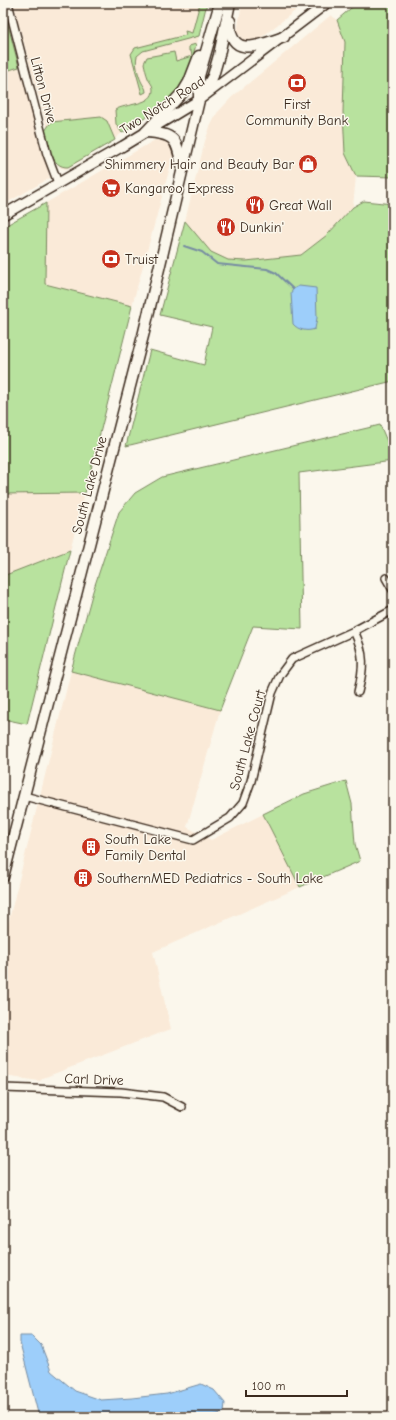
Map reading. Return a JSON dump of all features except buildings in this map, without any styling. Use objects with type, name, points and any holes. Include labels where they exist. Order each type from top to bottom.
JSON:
[{"type":"main road","name":"South Lake Drive","points":[[3,877],[145,326],[199,100],[199,76],[220,3]]},
{"type":"main road","name":"South Lake Drive","points":[[199,100],[213,76],[231,3]]},
{"type":"main road","points":[[231,3],[230,30],[237,44],[249,48],[284,37]]},
{"type":"main road","points":[[146,132],[183,92],[189,82],[202,50],[210,38]]},
{"type":"main road","points":[[146,132],[165,134],[173,138],[178,148],[182,171]]},
{"type":"street","name":"Litton Drive","points":[[8,3],[47,154],[58,183]]},
{"type":"street","name":"Two Notch Road","points":[[3,215],[199,100],[327,3]]},
{"type":"street","points":[[386,578],[393,590]]},
{"type":"street","name":"South Lake Court","points":[[24,796],[193,840],[230,818],[243,803],[251,781],[272,693],[284,670],[292,660],[354,631],[393,610]]},
{"type":"street","points":[[354,631],[359,642],[364,667],[358,692]]},
{"type":"street","name":"Carl Drive","points":[[3,1088],[122,1092],[163,1097],[182,1107]]},
{"type":"shaded area","points":[[13,3],[207,3],[193,61],[186,79],[174,95],[162,108],[123,132],[110,143],[67,169],[61,168],[57,164]]},
{"type":"shaded area","points":[[242,3],[305,3],[258,40],[248,42],[242,39],[237,32]]},
{"type":"shaded area","points":[[331,15],[337,20],[345,42],[343,112],[345,153],[356,176],[353,207],[327,235],[301,255],[246,261],[228,260],[211,252],[185,221],[205,141],[210,127],[217,113],[232,97]]},
{"type":"shaded area","points":[[19,67],[50,178],[3,205],[3,72]]},
{"type":"shaded area","points":[[161,139],[170,143],[173,149],[173,156],[132,306],[45,284],[46,203],[155,140]]},
{"type":"shaded area","points":[[85,493],[70,550],[3,576],[3,494]]},
{"type":"shaded area","points":[[71,671],[220,710],[187,827],[211,840],[263,814],[300,887],[153,952],[171,1029],[43,1078],[40,1081],[3,1076],[3,944]]},
{"type":"green space","points":[[200,3],[207,3],[199,36],[143,51],[137,56],[136,62],[138,72],[146,90],[146,92],[142,94],[131,54],[135,48],[186,35],[185,31],[192,33]]},
{"type":"green space","points":[[357,3],[393,3],[393,177],[356,176],[345,153],[343,112],[345,42],[337,20]]},
{"type":"green space","points":[[3,6],[19,67],[3,72]]},
{"type":"green space","points":[[196,44],[185,78],[173,95],[156,111],[122,133],[116,124],[115,110],[144,101],[152,94],[153,87],[147,76],[144,63],[147,57],[174,52],[176,61],[192,56],[191,51],[189,51],[189,46]]},
{"type":"green space","points":[[101,117],[107,121],[115,140],[68,167],[58,164],[51,154],[45,131],[51,122]]},
{"type":"green space","points":[[364,201],[393,204],[393,381],[126,446],[150,350],[204,365],[212,327],[160,315],[185,221],[211,252],[228,260],[246,261],[301,255],[327,235],[353,207]]},
{"type":"green space","points":[[46,203],[45,284],[132,306],[85,493],[3,494],[3,227]]},
{"type":"green space","points":[[380,425],[393,455],[393,461],[299,473],[302,629],[253,626],[220,710],[71,671],[93,591],[119,512],[135,493],[162,477]]},
{"type":"green space","points":[[70,550],[27,724],[3,719],[3,576]]},
{"type":"green space","points":[[346,781],[352,804],[355,844],[360,861],[300,887],[263,814],[304,794]]},
{"type":"water","points":[[299,286],[316,288],[317,318],[315,329],[303,330],[297,328],[293,324],[291,293],[293,289]]},
{"type":"water","points":[[20,1336],[32,1336],[41,1345],[51,1371],[75,1391],[101,1400],[167,1394],[201,1384],[214,1390],[225,1403],[224,1412],[209,1417],[39,1417],[20,1343]]},
{"type":"waterway","points":[[184,246],[202,252],[217,264],[267,269],[276,273],[293,289]]},
{"type":"place","name":"First Community Bank","points":[[297,83]]},
{"type":"place","name":"Shimmery Hair and Beauty Bar","points":[[308,164]]},
{"type":"place","name":"Kangaroo Express","points":[[111,188]]},
{"type":"place","name":"Great Wall","points":[[255,205]]},
{"type":"place","name":"Dunkin'","points":[[226,227]]},
{"type":"place","name":"Truist","points":[[111,259]]},
{"type":"place","name":"South Lake Family Dental","points":[[91,847]]},
{"type":"place","name":"SouthernMED Pediatrics - South Lake","points":[[83,878]]}]
